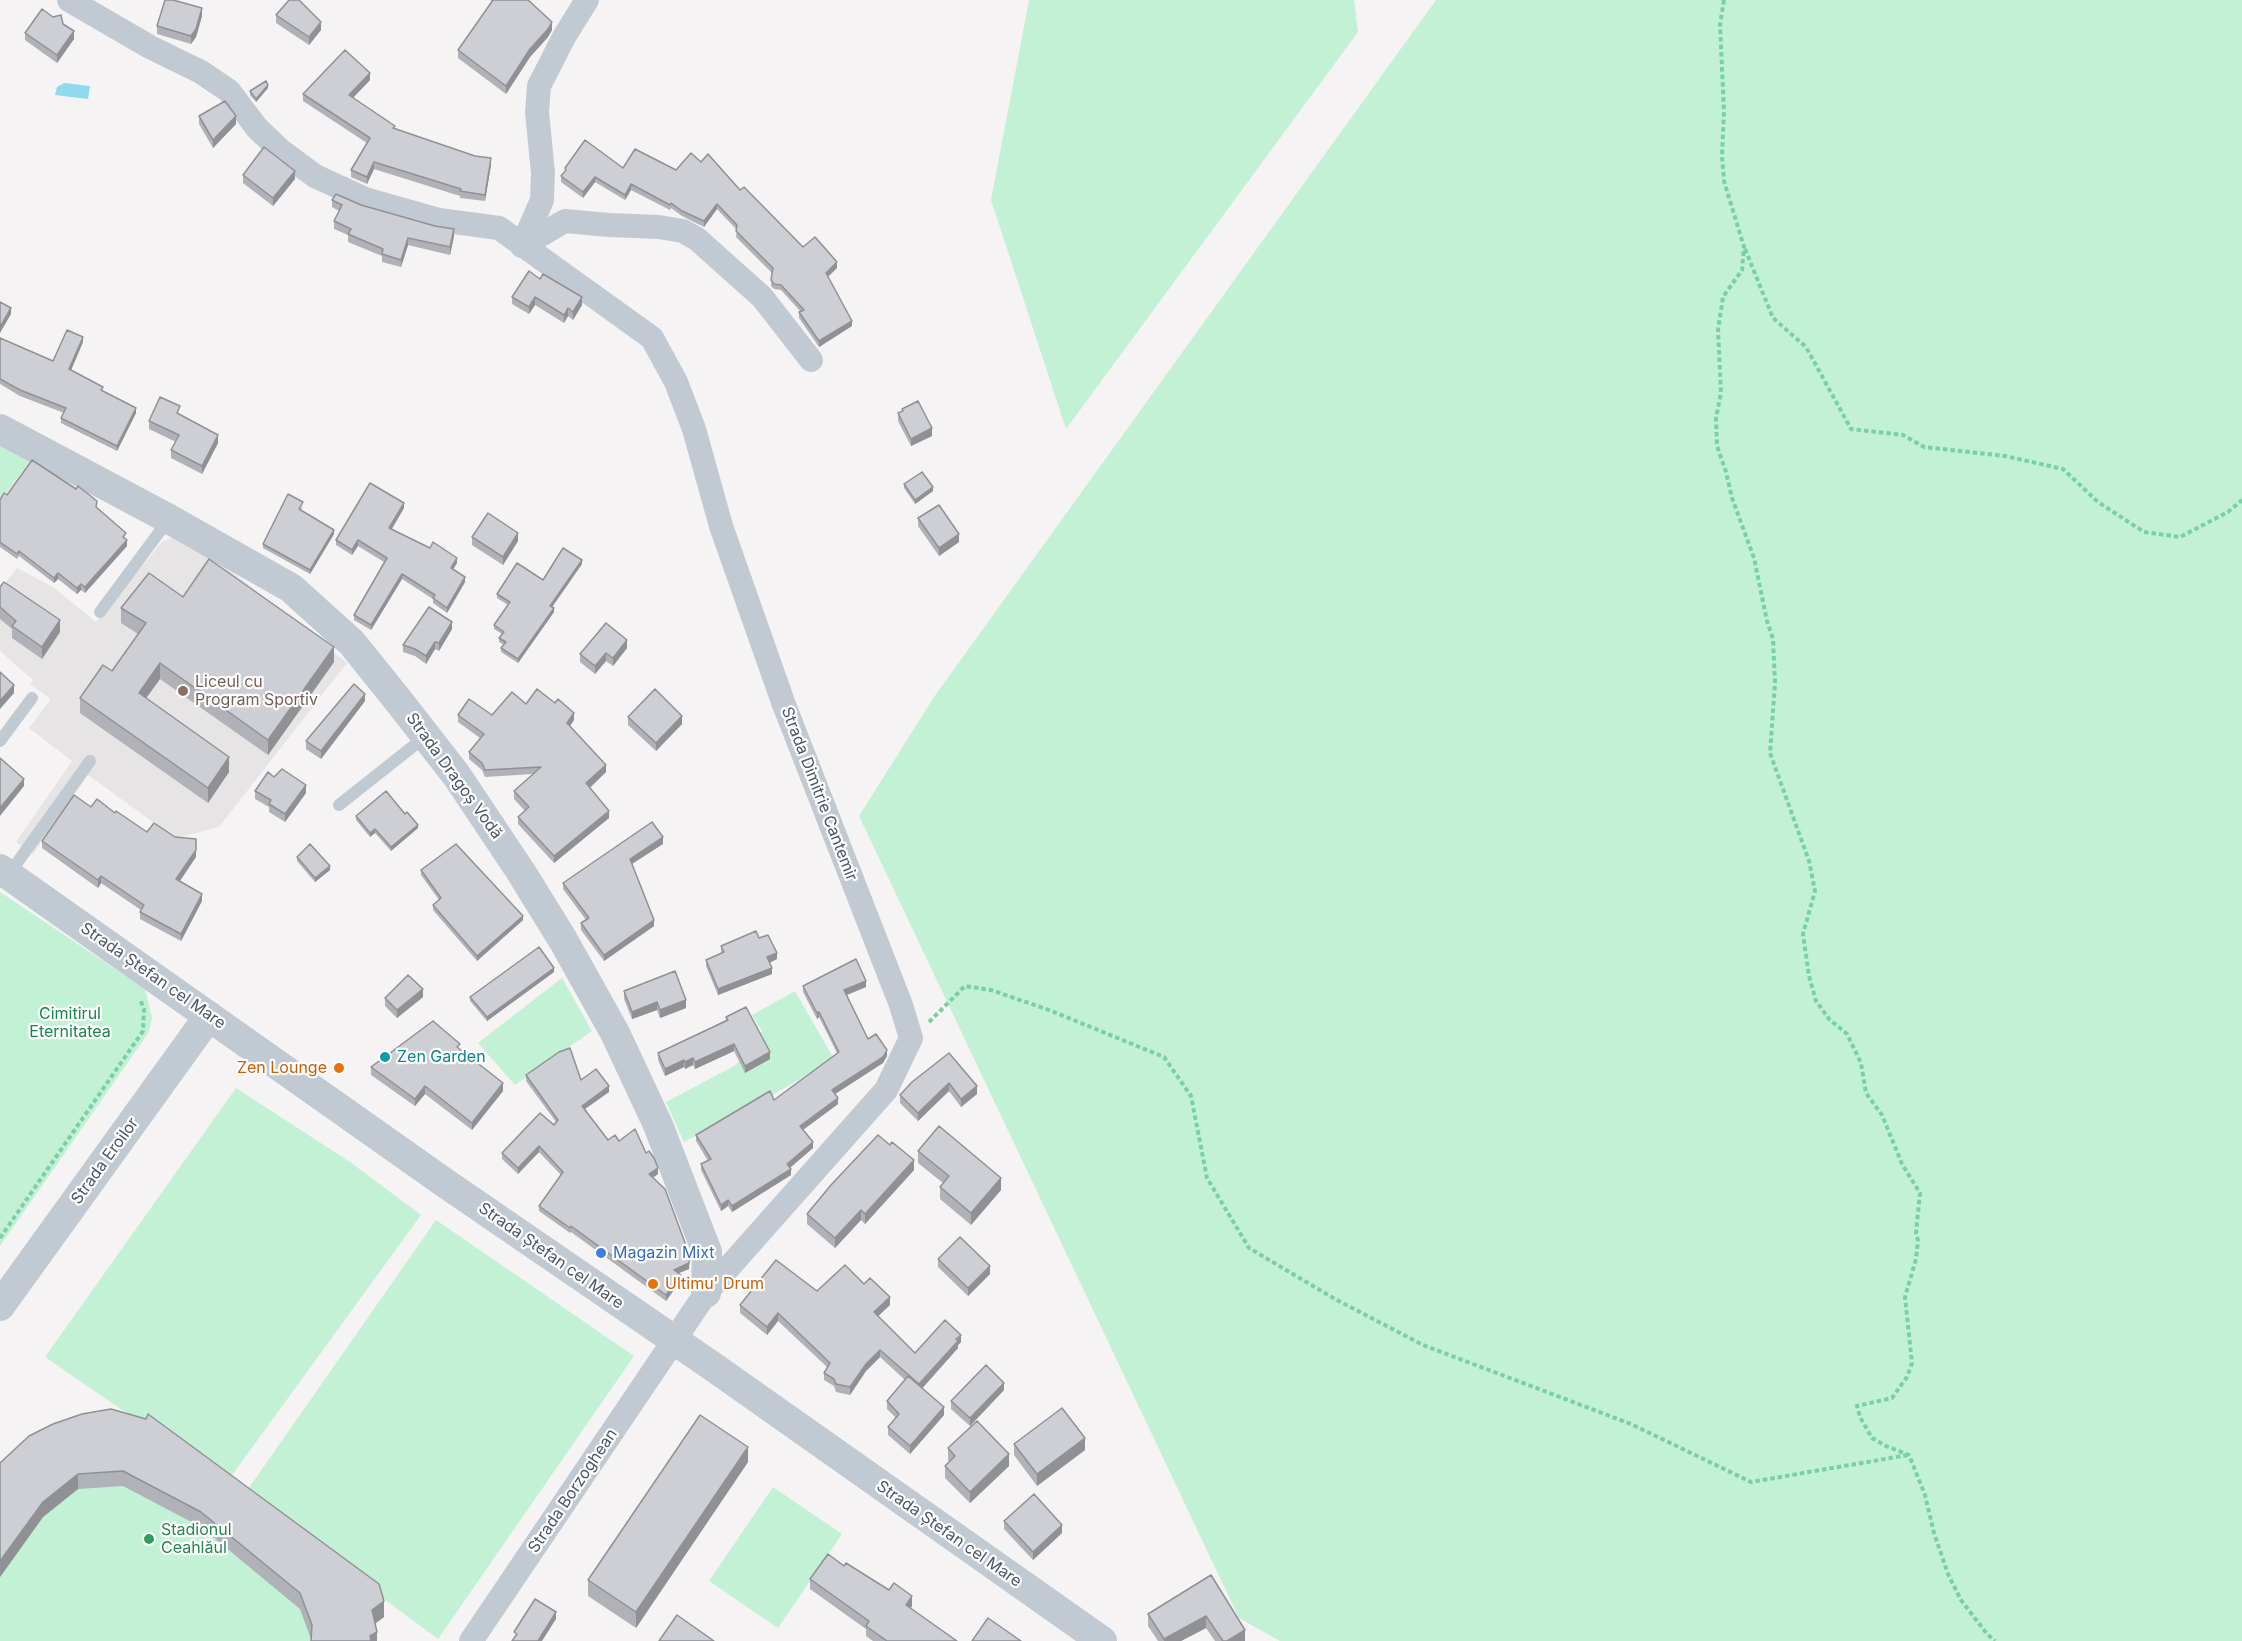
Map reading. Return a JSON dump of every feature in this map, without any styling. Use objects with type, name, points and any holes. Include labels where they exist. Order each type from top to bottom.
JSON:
[{"type":"street","name":"Strada Dimitrie Cantemir","points":[[69,0],[150,47],[201,72],[229,92],[257,128],[280,150],[315,176],[365,199],[439,220],[499,228],[652,338],[676,382],[694,429],[721,526],[783,702],[897,995],[911,1038]]},
{"type":"street","points":[[522,246],[542,200],[543,173],[537,112],[539,86],[564,37],[587,0]]},
{"type":"street","points":[[522,246],[565,221],[659,227],[683,231],[697,239],[762,297],[811,360]]},
{"type":"street","name":"Strada Dragoș Vodă","points":[[0,429],[170,519],[291,588],[352,643],[458,776],[563,940],[615,1033],[658,1125],[707,1252],[706,1293]]},
{"type":"street","name":"Strada Ștefan cel Mare","points":[[4,872],[1102,1641]]},
{"type":"street","name":"Strada Eroilor","points":[[0,1306],[209,1016]]},
{"type":"street","points":[[674,1341],[706,1293],[886,1090],[911,1038]]},
{"type":"street","name":"Strada Borzoghean","points":[[471,1641],[674,1341]]},
{"type":"lane","points":[[100,612],[170,519]]},
{"type":"lane","points":[[0,741],[32,698]]},
{"type":"lane","points":[[339,805],[426,736]]},
{"type":"lane","points":[[4,872],[90,761]]},
{"type":"path","points":[[1724,0],[1720,25],[1724,181],[1744,247],[1773,318],[1806,347],[1851,429],[1903,435],[1924,447],[2005,456],[2062,469],[2098,502],[2145,532],[2180,537],[2228,512],[2242,500]]},
{"type":"path","points":[[1744,247],[1742,270],[1723,297],[1718,330],[1721,393],[1716,418],[1717,446],[1726,472],[1731,498],[1754,558],[1773,639],[1774,683],[1770,753],[1809,861],[1815,891],[1803,934],[1809,976],[1816,1001],[1829,1019],[1847,1034],[1861,1062],[1866,1093],[1882,1115],[1902,1164],[1920,1193],[1916,1259],[1905,1297],[1912,1363],[1907,1377],[1892,1398],[1857,1406],[1860,1417],[1872,1438],[1909,1455],[1925,1495],[1934,1533],[1948,1574],[1961,1600],[1995,1641]]},
{"type":"path","points":[[911,1038],[965,986],[991,990],[1049,1010],[1164,1057],[1191,1096],[1207,1178],[1248,1248],[1335,1299],[1423,1345],[1631,1424],[1751,1482],[1909,1455]]},
{"type":"path","points":[[0,1238],[143,1031],[144,1009],[134,992]]},
{"type":"shaded area","name":"Liceul cu Program Sportiv","points":[[183,533],[347,663],[219,827],[175,838],[88,775],[33,854],[16,842],[72,761],[29,728],[51,699],[30,684],[33,680],[0,651],[0,590],[17,568],[53,587],[96,622],[162,542]]},
{"type":"green space","points":[[1029,0],[1354,0],[1358,32],[1066,429],[991,200]]},
{"type":"green space","points":[[1436,0],[2242,0],[2242,1641],[1280,1641],[1239,1618],[859,816],[934,697]]},
{"type":"green space","points":[[0,440],[33,456],[0,502]]},
{"type":"green space","name":"Cimitirul Eternitatea","points":[[0,892],[145,989],[152,1017],[149,1032],[0,1246]]},
{"type":"green space","points":[[562,978],[592,1031],[515,1085],[478,1043]]},
{"type":"green space","points":[[795,991],[834,1059],[759,1103],[684,1142],[666,1102],[736,1065],[762,1031],[752,1015]]},
{"type":"green space","points":[[236,1088],[350,1162],[421,1215],[227,1482],[45,1357]]},
{"type":"green space","points":[[436,1220],[634,1356],[438,1639],[244,1495]]},
{"type":"green space","name":"Stadionul Ceahlăul","points":[[53,1440],[384,1617],[372,1626],[376,1641],[0,1641],[0,1479]]},
{"type":"green space","points":[[773,1487],[842,1534],[778,1628],[709,1581]]},
{"type":"water","points":[[64,83],[90,86],[88,99],[55,95],[57,87]]},
{"type":"building","points":[[165,0],[202,8],[196,29],[191,36],[157,26]]},
{"type":"building","points":[[289,0],[299,0],[321,22],[309,37],[276,15]]},
{"type":"building","points":[[493,0],[528,0],[552,22],[530,49],[506,86],[458,50]]},
{"type":"building","points":[[42,9],[53,17],[61,15],[63,24],[74,31],[57,55],[25,33]]},
{"type":"building","points":[[345,50],[370,73],[349,95],[395,126],[393,128],[475,156],[491,158],[485,195],[460,191],[461,189],[374,162],[367,177],[351,170],[370,138],[303,94]]},
{"type":"building","points":[[266,81],[268,85],[256,99],[250,91]]},
{"type":"building","points":[[225,101],[236,116],[213,140],[199,116]]},
{"type":"building","points":[[585,140],[623,168],[635,149],[676,170],[691,153],[701,162],[708,154],[740,190],[744,187],[803,247],[815,237],[837,262],[826,273],[852,321],[819,341],[799,312],[804,310],[781,285],[774,284],[771,280],[773,268],[736,231],[737,225],[717,204],[704,221],[631,184],[625,195],[595,177],[583,192],[561,176]]},
{"type":"building","points":[[264,147],[295,171],[273,198],[243,175]]},
{"type":"building","points":[[336,194],[361,205],[435,226],[454,229],[450,247],[408,238],[401,260],[382,254],[383,249],[348,234],[351,229],[334,221],[342,205],[332,200]]},
{"type":"building","points":[[529,271],[540,279],[543,274],[582,297],[573,312],[568,308],[564,315],[535,297],[529,307],[512,297]]},
{"type":"building","points":[[0,302],[11,308],[0,327]]},
{"type":"building","points":[[67,330],[83,337],[69,369],[103,387],[101,390],[136,408],[117,446],[61,418],[66,408],[20,390],[0,379],[0,338],[53,361]]},
{"type":"building","points":[[160,397],[180,406],[177,413],[218,435],[202,466],[171,450],[179,435],[149,421]]},
{"type":"building","points":[[918,401],[932,428],[911,439],[898,413]]},
{"type":"building","points":[[32,460],[76,489],[78,486],[97,501],[96,507],[126,533],[123,537],[127,540],[85,587],[81,584],[77,588],[58,573],[54,578],[19,551],[17,554],[0,542],[0,500],[4,493],[7,495]]},
{"type":"building","points":[[922,472],[933,487],[915,500],[904,484]]},
{"type":"building","points":[[370,483],[404,503],[389,528],[430,548],[433,542],[457,558],[451,568],[465,577],[447,608],[433,598],[435,595],[402,574],[371,625],[354,615],[387,558],[358,540],[352,550],[336,540]]},
{"type":"building","points":[[288,494],[303,502],[299,509],[334,530],[310,570],[263,544]]},
{"type":"building","points":[[939,505],[959,534],[939,548],[918,518]]},
{"type":"building","points":[[488,513],[518,533],[503,557],[472,537]]},
{"type":"building","points":[[563,548],[582,560],[550,606],[554,608],[518,659],[501,648],[506,642],[499,638],[504,632],[494,625],[510,602],[497,594],[517,563],[543,580]]},
{"type":"building","points":[[209,559],[334,647],[268,740],[160,663],[139,693],[229,757],[208,788],[80,698],[103,665],[112,671],[146,623],[121,608],[149,573],[183,597]]},
{"type":"building","points":[[4,582],[60,620],[42,647],[12,626],[16,621],[0,607],[0,587]]},
{"type":"building","points":[[429,607],[452,622],[439,643],[435,642],[426,656],[403,645]]},
{"type":"building","points":[[606,623],[627,640],[613,658],[606,653],[595,666],[580,654]]},
{"type":"building","points":[[0,672],[14,685],[0,701]]},
{"type":"building","points":[[354,684],[365,694],[321,751],[306,741]]},
{"type":"building","points":[[537,689],[555,703],[558,699],[574,713],[567,723],[606,765],[586,783],[609,811],[554,856],[518,817],[529,807],[514,791],[541,767],[485,770],[482,763],[469,752],[484,734],[458,715],[469,699],[492,715],[512,692],[526,704]]},
{"type":"building","points":[[655,689],[682,716],[656,743],[628,717]]},
{"type":"building","points":[[0,758],[24,779],[0,808]]},
{"type":"building","points":[[282,769],[306,785],[285,814],[269,804],[271,800],[255,791],[268,772],[274,777]]},
{"type":"building","points":[[386,791],[405,814],[407,812],[418,825],[391,847],[375,829],[370,833],[356,816]]},
{"type":"building","points":[[74,795],[91,807],[97,799],[147,832],[154,823],[175,837],[196,839],[196,850],[176,879],[202,894],[181,934],[140,912],[144,905],[101,876],[98,880],[42,841]]},
{"type":"building","points":[[652,822],[663,837],[630,859],[654,920],[604,955],[581,923],[589,918],[563,883]]},
{"type":"building","points":[[310,844],[330,866],[315,878],[297,857]]},
{"type":"building","points":[[456,844],[523,916],[477,956],[433,905],[441,898],[421,870]]},
{"type":"building","points":[[756,931],[759,938],[768,935],[777,953],[767,957],[772,968],[718,989],[706,960],[724,952],[721,946]]},
{"type":"building","points":[[539,947],[554,968],[487,1017],[470,997]]},
{"type":"building","points":[[856,959],[866,981],[844,990],[868,1039],[876,1034],[887,1050],[883,1057],[832,1090],[838,1098],[800,1126],[813,1142],[787,1164],[791,1169],[732,1206],[728,1200],[721,1205],[701,1164],[711,1159],[696,1135],[770,1091],[774,1100],[839,1052],[803,986]]},
{"type":"building","points":[[675,971],[686,1000],[660,1010],[657,1002],[632,1012],[624,991]]},
{"type":"building","points":[[408,975],[423,989],[397,1010],[385,998]]},
{"type":"building","points":[[746,1007],[770,1052],[745,1066],[734,1044],[695,1062],[693,1058],[685,1062],[684,1060],[665,1069],[658,1053],[728,1020],[726,1017]]},
{"type":"building","points":[[433,1021],[460,1044],[457,1047],[503,1083],[472,1123],[425,1086],[415,1099],[371,1067]]},
{"type":"building","points":[[570,1048],[581,1080],[596,1069],[609,1086],[582,1106],[608,1140],[615,1135],[619,1141],[635,1129],[646,1153],[649,1151],[658,1168],[649,1174],[665,1189],[690,1256],[689,1263],[674,1270],[681,1275],[666,1295],[571,1226],[570,1228],[539,1206],[563,1172],[539,1146],[518,1168],[502,1153],[540,1113],[554,1125],[558,1120],[526,1075],[559,1052]]},
{"type":"building","points":[[949,1053],[977,1086],[961,1099],[949,1083],[918,1113],[900,1095],[912,1082]]},
{"type":"building","points":[[939,1126],[1001,1178],[971,1213],[940,1187],[949,1176],[918,1151]]},
{"type":"building","points":[[878,1135],[890,1145],[892,1142],[914,1160],[865,1214],[861,1210],[835,1238],[807,1214]]},
{"type":"building","points":[[960,1237],[990,1266],[968,1288],[938,1259]]},
{"type":"building","points":[[776,1260],[817,1291],[845,1265],[864,1284],[870,1278],[890,1297],[874,1312],[915,1353],[945,1320],[961,1335],[919,1384],[880,1350],[866,1364],[850,1387],[836,1384],[834,1379],[824,1373],[830,1363],[778,1313],[767,1327],[740,1305]]},
{"type":"building","points":[[986,1365],[1004,1383],[970,1418],[951,1401]]},
{"type":"building","points":[[908,1376],[944,1407],[910,1446],[888,1427],[899,1414],[887,1401]]},
{"type":"building","points":[[1062,1408],[1085,1438],[1037,1474],[1014,1444]]},
{"type":"building","points":[[111,1409],[146,1419],[148,1414],[379,1584],[384,1601],[372,1610],[377,1632],[370,1636],[371,1641],[311,1641],[312,1625],[300,1593],[201,1512],[123,1471],[78,1474],[43,1502],[0,1561],[0,1463],[29,1436],[53,1424],[82,1414]]},
{"type":"building","points":[[700,1415],[748,1447],[636,1612],[588,1580]]},
{"type":"building","points":[[977,1421],[1009,1454],[970,1492],[945,1466],[955,1456],[948,1448]]},
{"type":"building","points":[[1034,1494],[1062,1525],[1033,1552],[1004,1521]]},
{"type":"building","points":[[828,1554],[844,1566],[846,1563],[889,1590],[894,1583],[912,1596],[906,1605],[957,1641],[887,1641],[866,1626],[869,1621],[810,1579]]},
{"type":"building","points":[[1211,1575],[1245,1630],[1223,1641],[1206,1616],[1164,1639],[1148,1614]]},
{"type":"building","points":[[535,1599],[556,1612],[538,1641],[512,1641],[517,1634],[514,1632]]},
{"type":"building","points":[[677,1615],[714,1641],[659,1641]]},
{"type":"building","points":[[988,1618],[1021,1641],[972,1641]]},
{"type":"place","name":"Liceul cu Program Sportiv","points":[[183,691]]},
{"type":"place","name":"Zen Garden","points":[[385,1057]]},
{"type":"place","name":"Zen Lounge","points":[[339,1068]]},
{"type":"place","name":"Magazin Mixt","points":[[601,1253]]},
{"type":"place","name":"Ultimu' Drum","points":[[653,1284]]},
{"type":"place","name":"Stadionul Ceahlăul","points":[[149,1539]]}]
